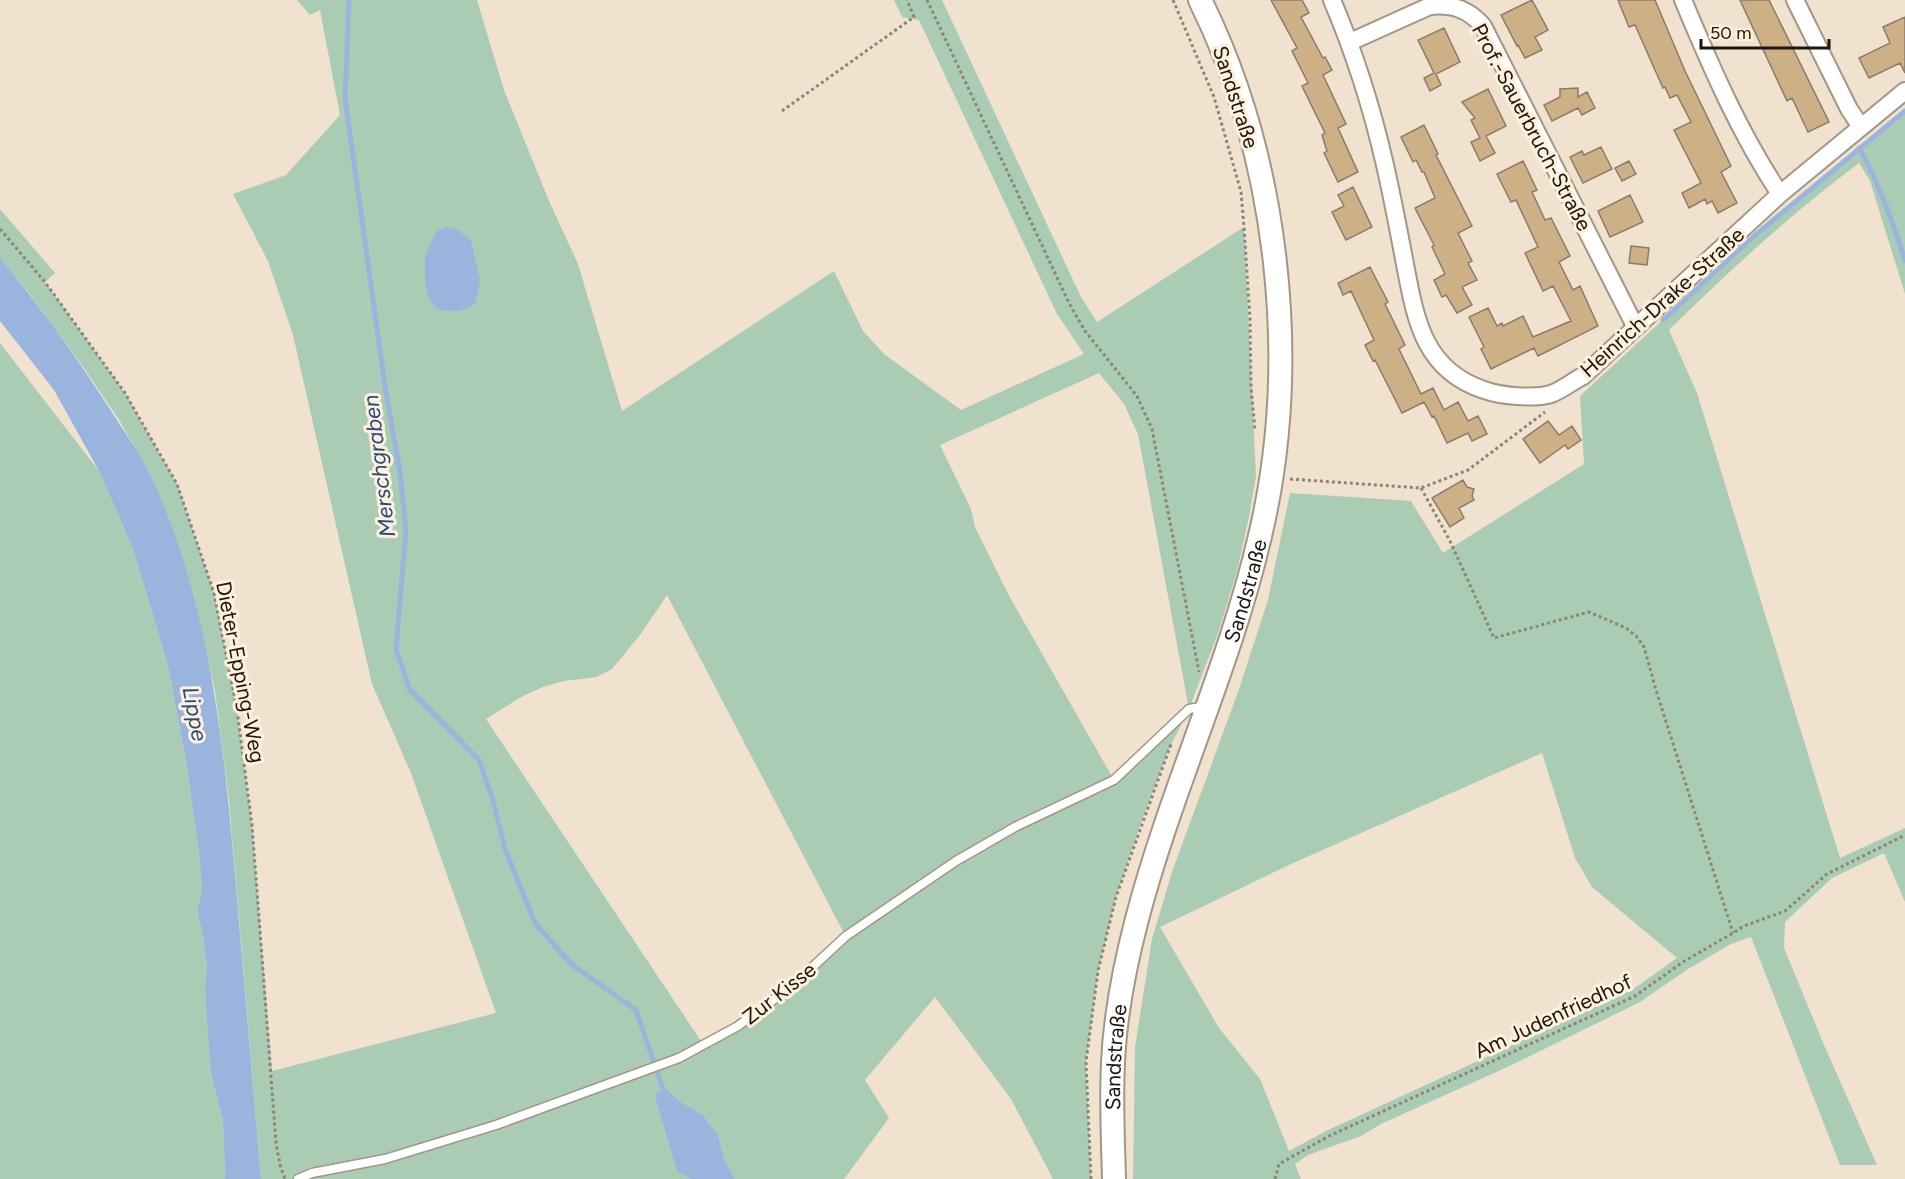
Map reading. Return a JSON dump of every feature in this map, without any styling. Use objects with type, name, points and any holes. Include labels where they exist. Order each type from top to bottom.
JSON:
[{"type":"main road","name":"Sandstraße","points":[[1114,1179],[1113,1061],[1122,989],[1137,919],[1238,616],[1260,537],[1273,478],[1279,421],[1281,356],[1273,250],[1263,186],[1237,87],[1200,0]]},
{"type":"street","name":"Heinrich-Drake-Straße","points":[[1332,0],[1350,42],[1372,110],[1416,320],[1429,348],[1450,373],[1473,387],[1494,394],[1525,396],[1551,394],[1583,376],[1780,194],[1905,91]]},
{"type":"street","points":[[1683,0],[1711,66],[1760,164],[1780,194]]},
{"type":"street","points":[[1795,0],[1849,109],[1861,127]]},
{"type":"street","name":"Prof.-Sauerbruch-Straße","points":[[1350,42],[1430,6],[1458,7],[1474,16],[1484,26],[1635,326]]},
{"type":"lane","name":"Zur Kisse","points":[[298,1179],[312,1173],[385,1159],[496,1125],[680,1058],[738,1026],[792,986],[846,936],[956,861],[1015,827],[1114,780],[1189,709],[1207,706]]},
{"type":"path","points":[[782,111],[914,17],[907,0]]},
{"type":"path","points":[[927,0],[1069,303],[1085,331],[1137,396],[1152,429],[1200,679]]},
{"type":"path","points":[[1173,0],[1214,97],[1240,192],[1245,227],[1251,387],[1256,433]]},
{"type":"path","name":"Dieter-Epping-Weg","points":[[0,229],[45,282],[125,393],[177,484],[214,593],[237,710],[252,825],[276,1143],[285,1179]]},
{"type":"path","points":[[1273,478],[1421,488],[1468,470],[1545,413],[1551,394]]},
{"type":"path","points":[[1421,488],[1450,541],[1494,638],[1589,612],[1626,628],[1637,637],[1644,647],[1733,933]]},
{"type":"path","points":[[1116,897],[1140,826]]},
{"type":"path","name":"Am Judenfriedhof","points":[[1275,1178],[1279,1164],[1329,1136],[1635,996],[1683,962],[1744,926],[1785,912],[1827,874],[1905,835]]},
{"type":"green space","points":[[297,0],[477,0],[504,90],[549,201],[578,264],[622,411],[834,271],[863,331],[884,354],[961,410],[1084,354],[1057,314],[919,20],[902,17],[894,0],[942,0],[1081,297],[1097,322],[1244,227],[1256,476],[1236,575],[1218,633],[1189,709],[1169,749],[1140,826],[1116,897],[1098,971],[1086,1062],[1091,1179],[1053,1179],[1011,1099],[935,997],[865,1080],[889,1118],[844,1179],[735,1179],[725,1161],[718,1135],[703,1115],[679,1101],[667,1089],[654,1094],[677,1170],[691,1179],[261,1179],[229,800],[215,691],[193,594],[173,530],[148,470],[119,420],[86,371],[29,293],[0,258],[0,209],[55,273],[45,282],[125,393],[177,484],[214,593],[237,710],[252,825],[272,1071],[496,1013],[411,773],[372,684],[293,335],[268,261],[233,194],[286,175],[340,115],[320,10],[310,15]],"holes":[[[1099,373],[1124,404],[1138,434],[1189,709],[1114,780],[1008,594],[975,527],[971,509],[940,445]],[[667,595],[846,937],[738,1026],[703,1044],[486,719],[523,696],[543,687],[564,681],[596,677],[612,669],[640,635]]]},
{"type":"green space","points":[[1905,111],[1905,294],[1870,181],[1859,163],[1761,243],[1669,330],[1697,393],[1840,858],[1905,828],[1905,902],[1884,853],[1832,878],[1785,922],[1784,948],[1877,1165],[1840,1165],[1751,937],[1731,944],[1688,969],[1640,1002],[1514,1064],[1381,1124],[1361,1136],[1308,1155],[1295,1164],[1301,1179],[1133,1179],[1135,1047],[1152,939],[1172,872],[1238,692],[1268,600],[1290,493],[1411,501],[1443,553],[1584,464],[1580,396],[1754,236]],"holes":[[[1542,753],[1575,858],[1592,887],[1677,958],[1632,990],[1326,1131],[1289,1151],[1260,1079],[1219,1028],[1160,927],[1291,864]]]},
{"type":"green space","points":[[0,343],[99,471],[133,549],[167,662],[186,760],[199,854],[202,890],[197,910],[207,966],[205,986],[211,1074],[223,1121],[225,1179],[0,1179]]},
{"type":"water","points":[[445,227],[458,230],[471,241],[480,280],[475,304],[460,311],[439,310],[429,299],[425,282],[425,256],[436,232]]},
{"type":"water","name":"Lippe","points":[[0,258],[60,336],[141,458],[170,523],[188,575],[212,681],[227,790],[261,1179],[225,1179],[223,1121],[211,1074],[205,986],[207,966],[197,910],[202,890],[199,854],[186,760],[167,662],[133,549],[99,471],[54,390],[0,321]]},
{"type":"water","points":[[667,1089],[679,1101],[703,1115],[718,1135],[725,1161],[735,1179],[691,1179],[677,1171],[654,1094]]},
{"type":"building","points":[[1271,0],[1302,0],[1309,13],[1301,17],[1332,70],[1323,75],[1346,124],[1338,128],[1358,172],[1338,182],[1324,153],[1327,151],[1322,135],[1325,133],[1302,86],[1308,83],[1292,51],[1297,48]]},
{"type":"building","points":[[1532,0],[1548,30],[1535,37],[1542,50],[1525,58],[1501,15]]},
{"type":"building","points":[[1618,0],[1655,0],[1685,71],[1731,166],[1721,172],[1737,203],[1718,213],[1712,201],[1707,204],[1705,199],[1689,208],[1682,193],[1701,183],[1674,130],[1691,122],[1677,95],[1670,98],[1665,87],[1663,88],[1635,25],[1629,27]]},
{"type":"building","points":[[1740,0],[1769,0],[1829,122],[1808,132],[1792,98],[1787,101]]},
{"type":"building","points":[[1905,17],[1905,73],[1900,63],[1869,78],[1859,58],[1890,43],[1883,27]]},
{"type":"building","points":[[1444,28],[1460,62],[1436,74],[1441,85],[1430,91],[1424,78],[1434,73],[1418,40]]},
{"type":"building","points":[[1578,88],[1578,97],[1587,92],[1595,108],[1582,115],[1578,108],[1552,121],[1544,105],[1560,97],[1560,89]]},
{"type":"building","points":[[1488,89],[1506,126],[1486,136],[1495,153],[1480,161],[1471,142],[1480,138],[1471,120],[1475,118],[1462,102]]},
{"type":"building","points":[[1424,125],[1438,154],[1436,155],[1472,226],[1458,233],[1472,261],[1468,263],[1477,280],[1462,287],[1472,305],[1457,313],[1446,295],[1442,297],[1434,280],[1445,274],[1432,247],[1434,245],[1415,208],[1435,198],[1424,172],[1416,160],[1413,162],[1401,137]]},
{"type":"building","points":[[1601,147],[1612,169],[1583,183],[1570,157],[1582,151],[1584,155]]},
{"type":"building","points":[[1523,161],[1537,190],[1532,192],[1545,220],[1551,218],[1570,256],[1559,262],[1573,290],[1580,286],[1598,326],[1538,356],[1534,348],[1491,369],[1481,349],[1484,347],[1469,317],[1488,308],[1497,326],[1502,323],[1503,326],[1523,316],[1533,337],[1571,321],[1553,286],[1543,291],[1525,253],[1538,247],[1516,200],[1511,202],[1497,174]]},
{"type":"building","points":[[1629,161],[1636,174],[1622,181],[1615,168]]},
{"type":"building","points":[[1353,187],[1372,227],[1346,240],[1332,212],[1344,206],[1338,195]]},
{"type":"building","points":[[1630,195],[1643,222],[1610,237],[1598,211]]},
{"type":"building","points":[[1631,246],[1649,248],[1647,265],[1629,263]]},
{"type":"building","points":[[1370,267],[1388,302],[1385,304],[1405,345],[1399,349],[1421,394],[1433,388],[1444,410],[1458,402],[1468,421],[1478,416],[1487,434],[1472,441],[1468,433],[1447,443],[1434,416],[1432,417],[1424,402],[1402,413],[1365,345],[1374,340],[1351,291],[1343,295],[1338,283]]},
{"type":"building","points":[[1548,421],[1559,435],[1572,426],[1581,440],[1568,449],[1565,445],[1540,463],[1523,439]]},
{"type":"building","points":[[1463,480],[1467,487],[1474,489],[1472,496],[1474,500],[1459,508],[1464,518],[1450,527],[1432,498]]},
{"type":"waterway","name":"Merschgraben","points":[[349,0],[345,98],[385,386],[400,472],[406,529],[396,649],[410,690],[479,760],[493,801],[505,849],[535,923],[571,964],[636,1010],[665,1095]]},
{"type":"waterway","points":[[1663,320],[1754,236],[1905,111]]},
{"type":"waterway","points":[[1859,148],[1885,203],[1905,261]]}]
